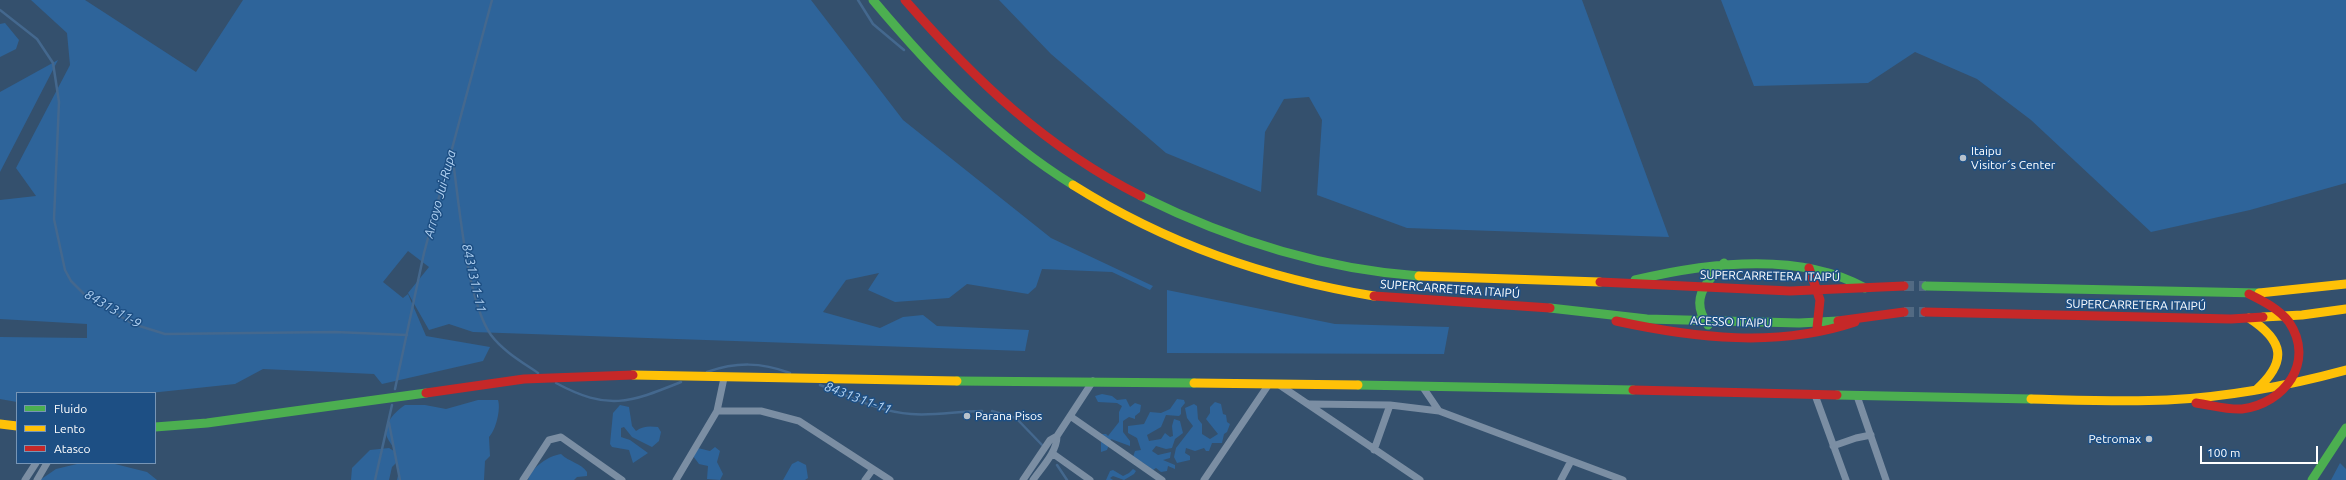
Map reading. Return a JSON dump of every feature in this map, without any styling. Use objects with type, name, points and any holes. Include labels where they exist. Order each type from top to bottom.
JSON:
[{"type":"main road","name":"SUPERCARRETERA ITAIPÚ","points":[[873,0],[941,79],[1008,139],[1062,178],[1118,212],[1194,249],[1277,276],[1356,293],[1421,301],[1518,305],[1593,315],[1704,320],[1818,322],[1904,312]]},
{"type":"main road","name":"SUPERCARRETERA ITAIPÚ","points":[[905,0],[948,50],[976,78],[1037,130],[1124,188],[1151,203],[1201,226],[1304,258],[1374,271],[1420,276],[1817,291],[1904,286]]},
{"type":"main road","points":[[1718,336],[1704,320],[1699,303],[1702,287],[1724,263]]},
{"type":"main road","points":[[1623,283],[1676,270],[1724,263],[1809,268],[1848,278],[1865,288]]},
{"type":"main road","points":[[1809,268],[1820,300],[1818,322],[1815,333]]},
{"type":"main road","name":"SUPERCARRETERA ITAIPÚ","points":[[1926,286],[2249,294],[2346,284]]},
{"type":"main road","points":[[156,427],[207,423],[524,379],[632,375],[724,378],[1092,381],[1422,386],[1857,396],[2182,401],[2239,409],[2276,398],[2289,384],[2297,366],[2298,346],[2292,329],[2284,316],[2265,302],[2249,294]]},
{"type":"main road","name":"SUPERCARRETERA ITAIPÚ","points":[[1925,312],[2249,318],[2284,316],[2346,309]]},
{"type":"main road","name":"ACESSO ITAIPU","points":[[1593,315],[1650,329],[1718,336],[1793,336],[1841,328],[1866,316]]},
{"type":"main road","points":[[2249,318],[2273,336],[2279,352],[2276,369],[2271,377],[2256,390]]},
{"type":"main road","points":[[2182,401],[2289,384],[2346,370]]},
{"type":"main road","points":[[0,424],[16,426]]},
{"type":"main road","points":[[2317,478],[2346,428]]},
{"type":"street","points":[[676,480],[717,411],[724,378]]},
{"type":"street","points":[[1023,480],[1050,440],[1057,436],[1092,381]]},
{"type":"street","points":[[1204,480],[1269,384]]},
{"type":"street","points":[[1279,384],[1420,480]]},
{"type":"street","points":[[1422,386],[1439,411]]},
{"type":"street","points":[[1814,395],[1846,480]]},
{"type":"street","points":[[1857,396],[1886,480]]},
{"type":"street","points":[[1308,404],[1390,405],[1439,411],[1623,480]]},
{"type":"street","points":[[1374,450],[1390,405]]},
{"type":"street","points":[[717,411],[760,411],[799,421],[890,480]]},
{"type":"street","points":[[1070,416],[1162,480]]},
{"type":"street","points":[[1834,446],[1856,438],[1871,435]]},
{"type":"street","points":[[1033,480],[1052,453],[1057,442],[1057,436]]},
{"type":"street","points":[[523,480],[549,440],[557,437],[561,437],[622,480]]},
{"type":"street","points":[[1052,453],[1090,480]]},
{"type":"street","points":[[1561,480],[1571,461]]},
{"type":"street","points":[[25,480],[35,464]]},
{"type":"street","points":[[37,480],[46,464]]},
{"type":"street","points":[[865,480],[873,469]]},
{"type":"shaded area","points":[[31,0],[85,0],[196,72],[243,0],[811,0],[903,120],[1051,238],[1153,286],[1150,290],[1112,272],[1042,269],[1036,287],[1028,294],[967,284],[949,298],[895,302],[868,290],[879,273],[846,280],[823,312],[880,328],[903,317],[923,315],[937,326],[1029,330],[1025,351],[473,332],[449,324],[429,330],[408,293],[429,267],[408,251],[383,282],[403,298],[408,294],[426,336],[490,347],[483,361],[382,384],[374,374],[263,369],[235,384],[156,392],[16,392],[16,402],[0,399],[0,337],[87,338],[87,324],[0,319],[0,200],[36,196],[16,168],[70,65],[67,33]]},
{"type":"shaded area","points":[[999,0],[1582,0],[1669,237],[1407,228],[1317,195],[1322,120],[1309,97],[1284,99],[1265,132],[1261,192],[1166,153],[1051,54]]},
{"type":"shaded area","points":[[1721,0],[2346,0],[2346,183],[2250,210],[2151,232],[2031,120],[1977,79],[1915,52],[1868,83],[1754,86]]},
{"type":"shaded area","points":[[5,23],[19,40],[16,49],[0,57],[0,24]]},
{"type":"shaded area","points":[[58,60],[0,172],[0,92]]},
{"type":"shaded area","points":[[1167,290],[1335,324],[1449,327],[1444,354],[1167,353]]},
{"type":"shaded area","points":[[1102,394],[1112,396],[1117,400],[1126,399],[1130,407],[1135,403],[1141,405],[1140,412],[1135,416],[1135,419],[1129,417],[1123,421],[1123,432],[1130,441],[1130,446],[1111,439],[1107,450],[1101,452],[1101,434],[1106,434],[1108,436],[1119,422],[1119,412],[1122,406],[1117,403],[1098,402],[1095,396]]},
{"type":"shaded area","points":[[1177,399],[1184,400],[1185,403],[1181,408],[1181,414],[1179,416],[1166,415],[1161,427],[1147,435],[1149,441],[1161,439],[1165,433],[1170,437],[1173,436],[1172,426],[1174,419],[1180,421],[1183,433],[1175,439],[1172,448],[1166,449],[1156,446],[1152,451],[1158,455],[1171,452],[1170,458],[1163,460],[1175,465],[1175,469],[1168,466],[1167,471],[1161,472],[1156,468],[1153,470],[1142,462],[1139,463],[1133,457],[1135,451],[1141,450],[1137,438],[1128,433],[1128,426],[1144,424],[1150,412],[1161,413],[1170,409]]},
{"type":"shaded area","points":[[478,400],[498,400],[499,404],[496,425],[489,437],[490,456],[485,461],[484,480],[397,480],[399,471],[397,462],[392,467],[389,480],[351,480],[352,468],[370,450],[389,448],[394,451],[387,437],[387,427],[391,418],[405,405],[425,405],[446,409]]},
{"type":"shaded area","points":[[1215,402],[1221,404],[1223,414],[1226,415],[1227,422],[1230,424],[1227,432],[1224,434],[1222,443],[1212,443],[1209,451],[1206,451],[1204,448],[1195,451],[1186,448],[1185,453],[1190,456],[1190,460],[1177,463],[1174,457],[1176,448],[1193,426],[1187,418],[1185,408],[1194,404],[1197,406],[1198,419],[1202,424],[1202,434],[1210,439],[1218,434],[1206,419],[1210,413],[1210,407]]},
{"type":"shaded area","points":[[620,405],[629,407],[632,426],[636,431],[644,427],[652,426],[658,427],[661,432],[659,441],[652,447],[632,437],[624,427],[621,428],[621,437],[630,440],[648,453],[633,463],[629,450],[612,447],[610,444],[613,413]]},
{"type":"shaded area","points":[[715,447],[720,451],[717,462],[723,474],[720,480],[707,479],[708,466],[699,464],[693,456],[698,448],[710,451]]},
{"type":"shaded area","points":[[561,454],[584,469],[587,472],[587,476],[577,477],[574,480],[528,480],[533,471],[541,463],[551,457]]},
{"type":"shaded area","points":[[798,461],[806,465],[808,478],[805,480],[783,480],[792,464]]},
{"type":"shaded area","points":[[2340,463],[2346,469],[2346,480],[2331,480]]},
{"type":"shaded area","points":[[77,464],[115,464],[147,472],[157,480],[40,480],[56,469]]},
{"type":"shaded area","points":[[1133,469],[1136,471],[1134,474],[1124,480],[1113,476],[1110,478],[1113,480],[1106,480],[1110,471],[1113,470],[1123,476]]},
{"type":"waterway","name":"Arroyo Jui-Rupa","points":[[395,389],[424,253],[492,0]]},
{"type":"waterway","points":[[858,0],[873,24],[904,50]]},
{"type":"waterway","name":"8431311-9","points":[[0,10],[37,39],[53,63],[59,102],[54,219],[65,270],[71,281],[84,294],[133,324],[165,334],[335,332],[407,335]]},
{"type":"waterway","name":"8431311-11","points":[[452,154],[465,248],[475,298],[482,319],[491,335],[501,346],[538,373]]},
{"type":"waterway","name":"8431311-11","points":[[707,372],[728,366],[759,365],[790,373]]},
{"type":"waterway","name":"8431311-11","points":[[556,383],[590,398],[605,401],[618,401],[647,395],[681,382]]},
{"type":"waterway","name":"8431311-11","points":[[820,385],[864,403],[899,413],[929,414],[982,411]]},
{"type":"waterway","name":"Arroyo Jui-Rupa","points":[[375,480],[392,405]]},
{"type":"waterway","name":"8431311-11","points":[[992,411],[1016,418],[1043,446]]},
{"type":"waterway","points":[[389,423],[400,480]]},
{"type":"waterway","name":"8431311-11","points":[[1057,465],[1067,480]]},
{"type":"tunnel","points":[[1904,286],[1926,286]]},
{"type":"tunnel","points":[[1904,312],[1925,312]]},
{"type":"traffic: fast","points":[[873,0],[918,52],[966,100],[1017,145],[1044,166],[1073,185]]},
{"type":"traffic: fast","points":[[1141,196],[1208,226],[1276,250],[1347,267],[1419,276]]},
{"type":"traffic: fast","points":[[1708,325],[1702,316],[1700,299],[1702,292],[1711,277],[1724,263]]},
{"type":"traffic: fast","points":[[1635,280],[1722,265],[1782,265],[1811,269],[1839,276],[1865,288]]},
{"type":"traffic: fast","points":[[1926,286],[2259,293]]},
{"type":"traffic: fast","points":[[1550,308],[1647,319],[1799,323],[1838,321]]},
{"type":"traffic: fast","points":[[957,381],[1194,383]]},
{"type":"traffic: fast","points":[[1358,385],[1633,390]]},
{"type":"traffic: fast","points":[[156,427],[207,423],[426,393]]},
{"type":"traffic: fast","points":[[1837,395],[2031,399]]},
{"type":"traffic: fast","points":[[2312,480],[2346,428]]},
{"type":"traffic: slow","points":[[1073,185],[1144,225],[1218,256],[1256,269],[1294,279],[1374,296]]},
{"type":"traffic: slow","points":[[1419,276],[1600,282]]},
{"type":"traffic: slow","points":[[2259,293],[2346,284]]},
{"type":"traffic: slow","points":[[2263,317],[2302,315],[2346,309]]},
{"type":"traffic: slow","points":[[2249,318],[2269,335],[2275,343],[2278,352],[2277,361],[2273,370],[2256,390]]},
{"type":"traffic: slow","points":[[2031,399],[2099,401],[2190,399],[2257,390],[2346,370]]},
{"type":"traffic: slow","points":[[633,375],[957,381]]},
{"type":"traffic: slow","points":[[1194,383],[1358,385]]},
{"type":"traffic: slow","points":[[0,424],[16,426]]},
{"type":"traffic: jam","points":[[905,0],[958,57],[1013,110],[1074,156],[1106,177],[1141,196]]},
{"type":"traffic: jam","points":[[1809,268],[1820,300],[1817,328]]},
{"type":"traffic: jam","points":[[1600,282],[1790,291],[1904,286]]},
{"type":"traffic: jam","points":[[2196,403],[2225,408],[2242,409],[2271,399],[2282,390],[2291,379],[2297,366],[2299,352],[2296,337],[2289,322],[2276,309],[2249,294]]},
{"type":"traffic: jam","points":[[1374,296],[1550,308]]},
{"type":"traffic: jam","points":[[1838,321],[1904,312]]},
{"type":"traffic: jam","points":[[1925,312],[2231,319],[2263,317]]},
{"type":"traffic: jam","points":[[1616,321],[1675,332],[1736,338],[1766,338],[1796,335],[1826,330],[1855,322]]},
{"type":"traffic: jam","points":[[426,393],[524,379],[633,375]]},
{"type":"traffic: jam","points":[[1633,390],[1837,395]]},
{"type":"place","name":"Itaipu Visitor´s Center","points":[[1963,158]]},
{"type":"place","name":"Parana Pisos","points":[[967,416]]},
{"type":"place","name":"Petromax","points":[[2149,439]]}]
